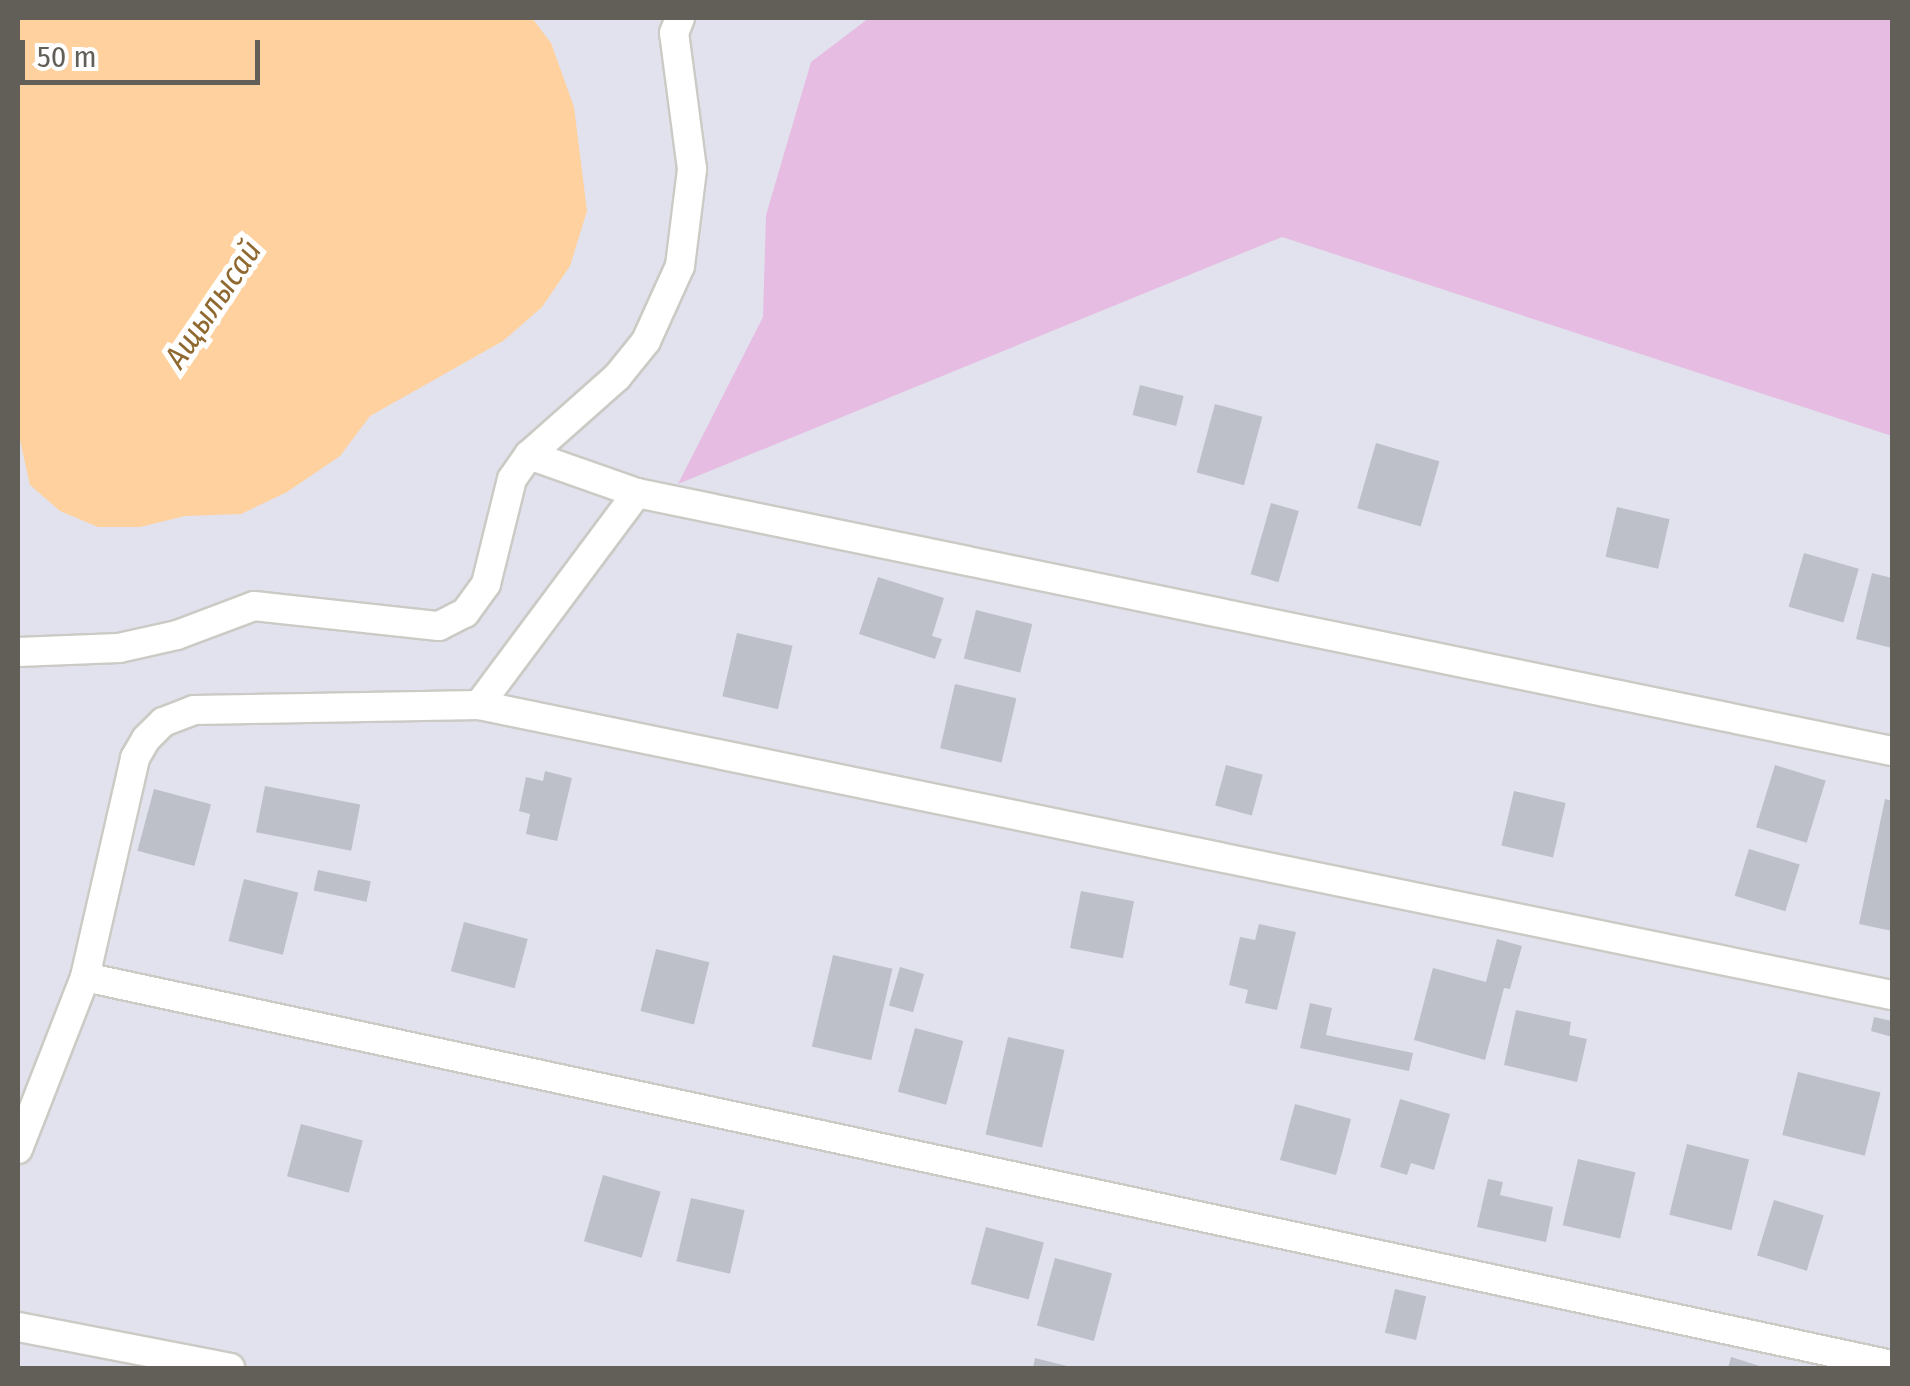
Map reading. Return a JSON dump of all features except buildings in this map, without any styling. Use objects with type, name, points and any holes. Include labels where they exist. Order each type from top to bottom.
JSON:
[{"type":"street","points":[[18,652],[119,648],[177,636],[254,606],[439,626],[465,613],[486,584],[512,479],[529,456],[616,377],[646,340],[680,266],[692,169],[674,33],[680,18]]},
{"type":"street","points":[[529,456],[637,493],[1892,751]]},
{"type":"street","points":[[479,705],[637,493]]},
{"type":"street","points":[[18,1148],[85,978],[136,758],[163,722],[194,710],[479,705],[1892,994]]},
{"type":"street","points":[[85,978],[1891,1362]]},
{"type":"street","points":[[18,1327],[230,1368]]},
{"type":"shaded area","points":[[869,18],[1892,18],[1892,436],[1282,237],[678,484],[763,317],[766,215],[811,62]]},
{"type":"water","name":"Ащылысай","points":[[18,18],[532,18],[551,43],[574,107],[587,211],[570,266],[542,307],[503,341],[370,416],[340,456],[287,492],[241,514],[185,516],[140,527],[98,527],[60,511],[30,485],[18,431]]}]
